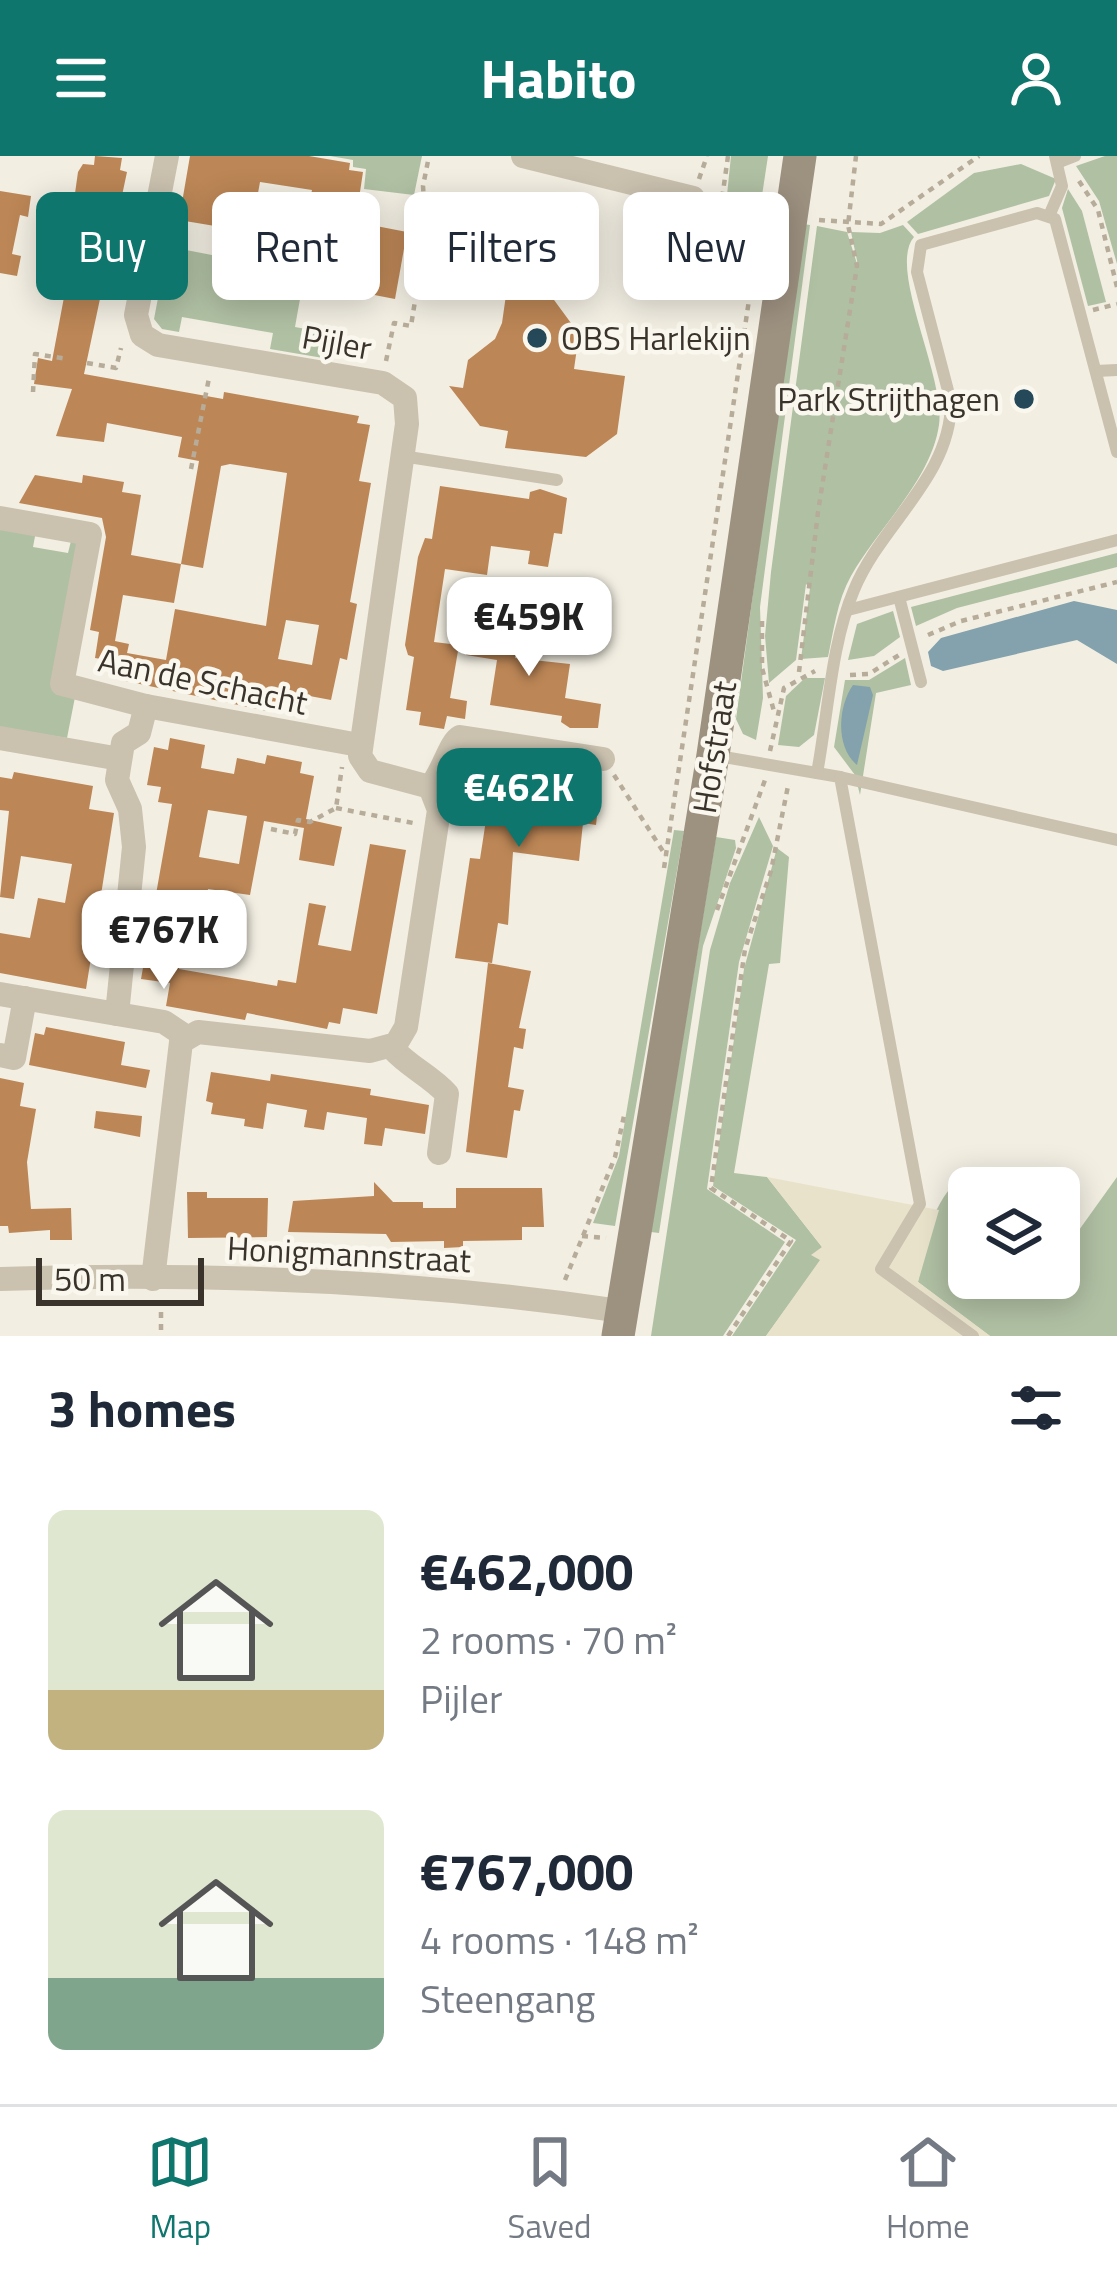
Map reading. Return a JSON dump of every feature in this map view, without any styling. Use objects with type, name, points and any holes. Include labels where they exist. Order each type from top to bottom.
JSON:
[{"type":"main road","name":"Hofstraat","points":[[619,1323],[713,755],[800,156]]},
{"type":"street","points":[[142,335],[136,315],[167,156]]},
{"type":"street","points":[[523,156],[672,192]]},
{"type":"street","name":"Pijler","points":[[142,335],[158,345],[383,383],[397,390],[408,407],[352,744]]},
{"type":"street","name":"Aan de Schacht","points":[[0,518],[90,534],[62,684],[146,706],[352,744]]},
{"type":"street","points":[[117,1014],[134,847],[130,809],[117,780],[123,743],[140,733],[146,706]]},
{"type":"street","points":[[430,787],[446,768],[450,745],[460,736],[603,759]]},
{"type":"street","points":[[1,742],[120,759]]},
{"type":"street","points":[[352,744],[370,771],[430,787]]},
{"type":"street","points":[[153,1279],[178,1052],[185,1036],[198,1032],[370,1052],[392,1048],[406,1027],[439,810],[430,787]]},
{"type":"street","points":[[0,1055],[14,1058],[12,996],[164,1022],[185,1036]]},
{"type":"street","points":[[392,1048],[416,1075],[432,1077],[446,1094],[439,1153]]},
{"type":"street","name":"Honigmannstraat","points":[[0,1279],[377,1284],[619,1323]]},
{"type":"lane","points":[[1048,216],[1062,186],[1056,160],[1075,156]]},
{"type":"lane","points":[[817,773],[848,610],[863,574],[933,468],[951,423],[917,251],[928,242],[1036,214],[1048,216],[1058,226],[1117,452]]},
{"type":"lane","points":[[1096,370],[1117,370]]},
{"type":"lane","points":[[402,457],[557,480]]},
{"type":"lane","points":[[848,610],[1117,540]]},
{"type":"lane","points":[[898,596],[921,682]]},
{"type":"lane","points":[[713,755],[840,777],[1117,840]]},
{"type":"lane","points":[[840,777],[920,1204],[881,1269],[974,1336]]},
{"type":"path","points":[[383,383],[394,323],[411,326],[426,232],[423,186],[429,156]]},
{"type":"path","points":[[723,192],[728,156]]},
{"type":"path","points":[[800,675],[818,512],[857,266],[848,225],[856,156]]},
{"type":"path","points":[[848,225],[880,224],[898,216],[979,156]]},
{"type":"path","points":[[1056,160],[1087,189],[1098,210],[1117,287]]},
{"type":"path","points":[[663,878],[749,300]]},
{"type":"path","points":[[1082,313],[1117,304]]},
{"type":"path","points":[[87,363],[116,368],[119,350],[142,335]]},
{"type":"path","points":[[33,392],[35,354],[68,359]]},
{"type":"path","points":[[191,469],[213,355]]},
{"type":"path","points":[[775,715],[784,688],[800,675],[868,674],[911,645],[961,621],[1117,582]]},
{"type":"path","points":[[336,808],[352,744]]},
{"type":"path","points":[[603,759],[666,856]]},
{"type":"path","points":[[728,1336],[790,1241],[711,1188],[745,949],[771,871],[791,768]]},
{"type":"path","points":[[272,829],[295,834],[298,820],[310,822],[336,808],[437,827]]},
{"type":"path","points":[[582,1236],[615,1157],[626,1108]]},
{"type":"path","points":[[153,1279],[161,1301],[161,1336]]},
{"type":"green space","points":[[330,156],[422,156],[415,192],[364,189],[366,169],[353,167],[353,160]]},
{"type":"green space","points":[[731,156],[768,156],[763,192],[727,192]]},
{"type":"green space","points":[[1117,156],[1117,264],[1099,201],[1076,166]]},
{"type":"green space","points":[[1021,164],[1056,179],[1049,196],[918,234],[907,222],[974,173]]},
{"type":"green space","points":[[1068,189],[1082,211],[1106,302],[1088,306],[1062,208]]},
{"type":"green space","points":[[803,224],[810,225],[760,607],[763,698],[756,740],[743,734],[736,719]]},
{"type":"green space","points":[[903,225],[914,237],[908,273],[939,404],[934,445],[915,484],[851,576],[839,605],[828,657],[801,659],[810,588],[806,584],[796,660],[769,683],[765,636],[771,572],[817,226],[847,232],[859,270],[851,232],[880,233]]},
{"type":"green space","points":[[188,250],[212,255],[212,300],[300,300],[295,327],[328,333],[323,358],[270,349],[273,333],[182,317],[179,332],[162,329],[154,319],[158,300],[188,300]]},
{"type":"green space","points":[[0,525],[36,531],[33,547],[68,553],[72,537],[82,539],[55,688],[76,692],[67,738],[0,727]]},
{"type":"green space","points":[[1117,553],[1117,567],[957,608],[916,626],[911,607]]},
{"type":"green space","points":[[893,611],[900,637],[874,656],[848,660],[857,624]]},
{"type":"green space","points":[[905,658],[911,685],[876,693],[860,795],[855,775],[834,747],[845,680],[869,680]]},
{"type":"green space","points":[[805,678],[825,678],[814,735],[799,747],[778,745],[786,696]]},
{"type":"green space","points":[[759,817],[773,846],[739,962],[707,1189],[785,1242],[723,1336],[651,1336],[710,950],[730,883]]},
{"type":"green space","points":[[674,830],[684,831],[615,1226],[593,1223],[619,1156]]},
{"type":"green space","points":[[716,837],[735,840],[736,848],[703,946],[659,1233],[651,1232]]},
{"type":"green space","points":[[777,848],[789,857],[780,963],[769,964],[734,1173],[767,1177],[822,1247],[821,1260],[766,1336],[732,1336],[796,1240],[713,1186],[744,969]]},
{"type":"green space","points":[[1117,1177],[1117,1336],[990,1336],[918,1282],[926,1238],[946,1194],[948,1299],[1080,1299],[1080,1229]]},
{"type":"shaded area","points":[[767,1177],[939,1210],[918,1282],[990,1336],[766,1336],[820,1260],[811,1255],[822,1247]]},
{"type":"water","points":[[1074,601],[1117,610],[1117,664],[1077,640],[943,671],[931,666],[928,652],[941,638]]},
{"type":"water","points":[[853,685],[870,687],[873,695],[857,765],[845,748],[841,726]]},
{"type":"building","points":[[95,156],[122,158],[120,170],[127,172],[123,192],[75,192],[83,164],[94,165]]},
{"type":"building","points":[[190,156],[309,156],[350,163],[349,170],[363,172],[360,192],[312,192],[260,182],[258,192],[212,192],[212,226],[188,222],[188,192],[184,192]]},
{"type":"building","points":[[0,191],[31,196],[28,217],[20,215],[12,254],[21,256],[17,276],[0,273]]},
{"type":"building","points":[[380,227],[404,231],[395,299],[380,296]]},
{"type":"building","points":[[63,300],[100,300],[84,374],[223,399],[224,392],[359,416],[357,423],[370,425],[359,481],[371,483],[350,602],[357,604],[347,660],[340,658],[331,700],[283,691],[280,708],[268,705],[267,711],[121,680],[124,663],[95,658],[99,632],[90,630],[106,537],[102,518],[19,503],[35,475],[82,483],[83,475],[124,482],[122,492],[141,495],[131,555],[181,564],[199,461],[178,457],[182,437],[107,423],[104,442],[56,436],[72,389],[34,384],[38,358],[52,361]],"holes":[[[221,466],[287,473],[266,626],[175,609],[166,660],[127,653],[129,644],[115,641],[123,595],[174,603],[181,564],[203,568]],[[286,620],[319,625],[312,665],[278,659]]]},
{"type":"building","name":"OBS Harlekijn","points":[[505,300],[554,300],[579,334],[574,369],[625,376],[617,434],[586,457],[505,448],[508,431],[480,426],[449,386],[463,388],[468,360],[495,339]]},
{"type":"building","points":[[440,486],[529,499],[530,492],[540,489],[567,498],[562,534],[554,533],[548,567],[528,564],[530,551],[491,546],[487,575],[445,569],[434,642],[459,645],[450,698],[467,701],[465,719],[447,716],[444,729],[419,725],[421,712],[406,710],[414,657],[405,645],[418,557],[425,538],[432,539]]},
{"type":"building","points":[[471,622],[519,631],[515,658],[570,664],[565,698],[601,704],[598,728],[570,728],[561,722],[562,716],[490,705],[497,660],[466,655]]},
{"type":"building","points":[[170,738],[205,745],[201,768],[234,774],[237,758],[265,764],[267,755],[302,762],[300,773],[314,776],[306,819],[342,827],[334,866],[299,860],[304,828],[264,821],[250,895],[208,889],[207,897],[195,895],[179,969],[277,986],[278,980],[296,983],[309,903],[326,906],[318,945],[351,951],[370,844],[406,850],[377,1014],[343,1008],[340,1024],[329,1022],[327,1029],[247,1013],[245,1020],[166,1006],[170,983],[141,979],[172,804],[158,802],[161,787],[147,785],[154,747],[168,750]],"holes":[[[208,810],[247,816],[239,864],[199,857]]]},
{"type":"building","points":[[553,771],[590,777],[587,797],[599,798],[596,825],[583,823],[579,861],[513,852],[508,925],[498,923],[492,963],[455,958],[470,858],[480,859],[492,781],[538,788],[539,781],[552,783]]},
{"type":"building","points":[[14,772],[93,786],[89,809],[114,813],[86,989],[0,973],[0,933],[30,938],[38,898],[65,903],[72,864],[21,856],[14,899],[0,897],[9,811],[0,810],[0,777],[12,779]]},
{"type":"building","points":[[488,963],[531,971],[519,1028],[526,1029],[523,1049],[514,1047],[508,1087],[524,1090],[520,1111],[514,1110],[507,1158],[466,1152]]},
{"type":"building","points":[[46,1027],[125,1042],[121,1065],[150,1070],[146,1088],[29,1065],[35,1033],[44,1035]]},
{"type":"building","points":[[211,1072],[270,1081],[271,1074],[371,1089],[370,1095],[429,1105],[425,1134],[385,1128],[382,1146],[364,1144],[367,1118],[327,1112],[324,1130],[304,1127],[307,1110],[267,1103],[263,1129],[244,1126],[245,1119],[211,1114],[213,1103],[206,1101]]},
{"type":"building","points":[[0,1078],[24,1083],[20,1106],[36,1109],[27,1162],[31,1209],[71,1208],[72,1240],[50,1240],[50,1230],[9,1233],[8,1226],[0,1226]]},
{"type":"building","points":[[96,1111],[142,1116],[140,1137],[94,1128]]},
{"type":"building","points":[[374,1182],[393,1202],[423,1202],[423,1208],[456,1208],[456,1188],[542,1188],[544,1227],[522,1227],[522,1240],[463,1241],[463,1247],[444,1248],[444,1241],[391,1242],[386,1234],[288,1232],[293,1201],[374,1196]]},
{"type":"building","points":[[187,1192],[207,1192],[207,1198],[268,1198],[267,1237],[188,1238]]},
{"type":"place","name":"OBS Harlekijn","points":[[537,338]]},
{"type":"place","name":"Park Strijthagen","points":[[1024,399]]}]
